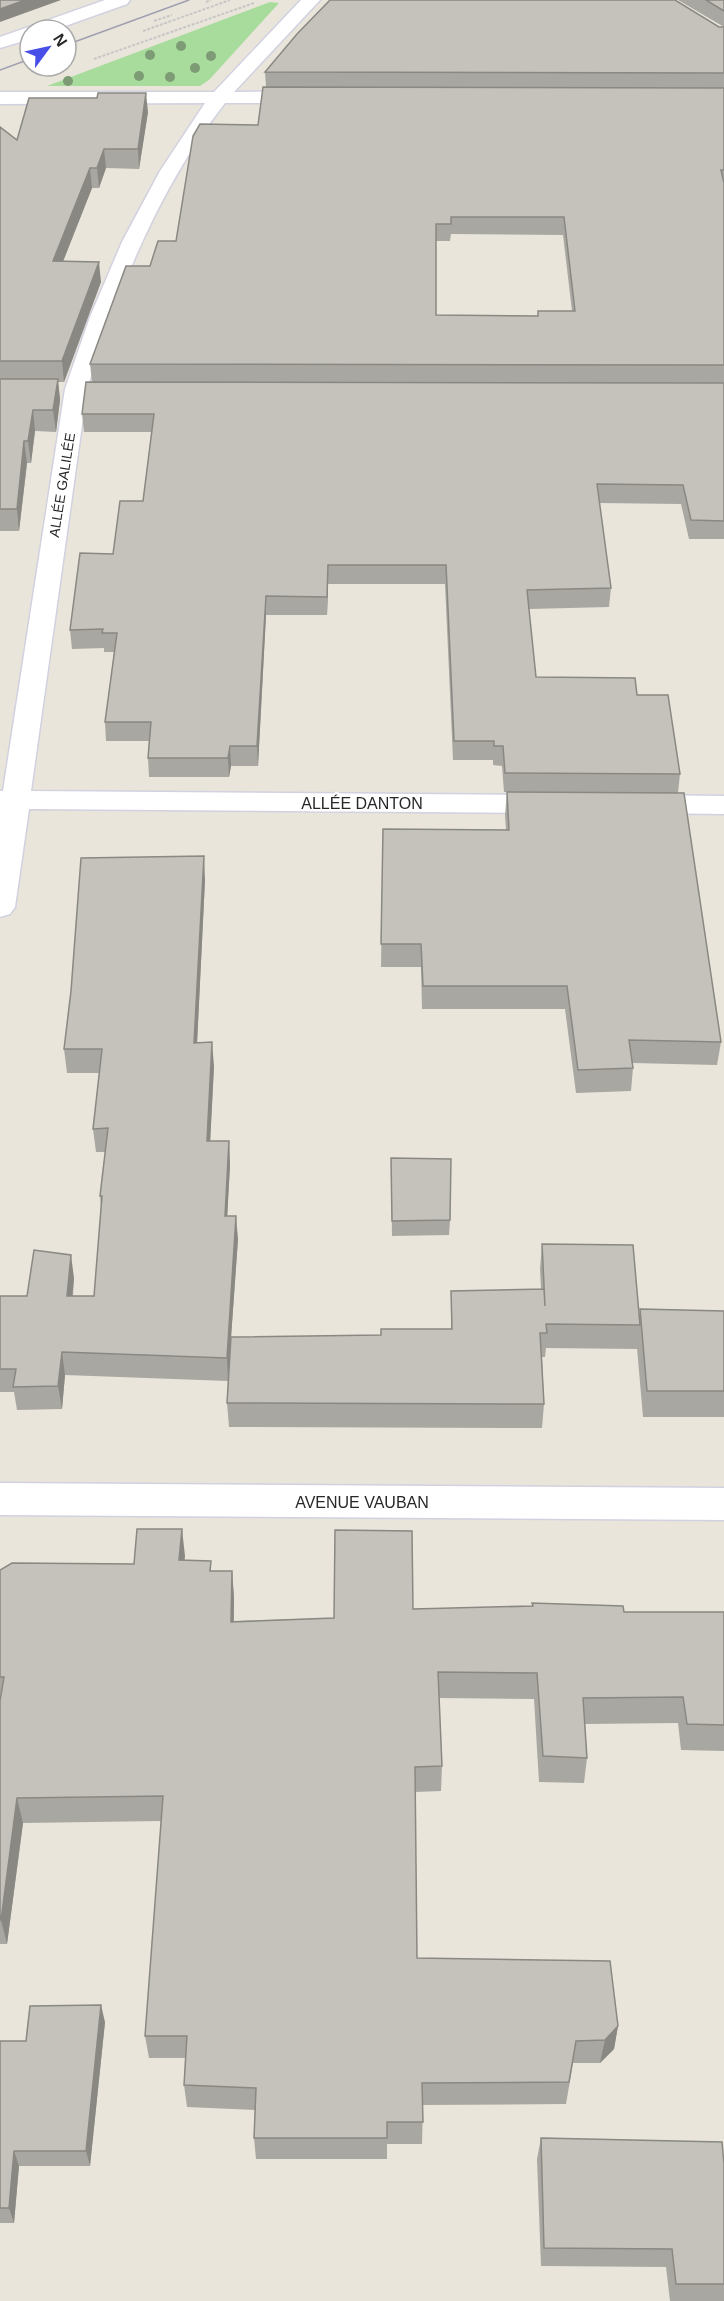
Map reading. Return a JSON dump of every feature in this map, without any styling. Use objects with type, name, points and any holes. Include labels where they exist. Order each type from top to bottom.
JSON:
[{"type":"street","points":[[71,18],[121,0]]},
{"type":"street","name":"ALLÉE GALILÉE","points":[[0,907],[7,800],[84,360],[126,258],[167,175],[221,96],[311,0]]},
{"type":"street","points":[[0,43],[18,37]]},
{"type":"street","points":[[0,98],[322,97]]},
{"type":"street","name":"ALLÉE DANTON","points":[[7,800],[580,804]]},
{"type":"street","points":[[616,804],[724,805]]},
{"type":"street","name":"AVENUE VAUBAN","points":[[0,1499],[724,1504]]},
{"type":"path","points":[[206,2],[212,0]]},
{"type":"path","points":[[144,31],[230,0]]},
{"type":"path","points":[[87,62],[262,0]]},
{"type":"green space","points":[[270,2],[279,3],[209,80],[200,86],[47,86],[68,78],[78,78],[78,74]]},
{"type":"building","points":[[0,0],[25,0],[0,9]]},
{"type":"building","points":[[330,0],[675,0],[719,27],[724,27],[724,73],[265,72]]},
{"type":"building","points":[[706,0],[724,0],[724,11]]},
{"type":"building","points":[[263,87],[724,88],[724,170],[721,170],[724,183],[724,365],[90,364],[126,266],[150,266],[158,241],[176,241],[193,136],[200,124],[258,125]],"holes":[[[451,217],[564,217],[575,311],[538,311],[538,316],[436,315],[436,224],[451,224]]]},
{"type":"building","points":[[98,93],[146,93],[138,149],[104,149],[97,168],[90,168],[53,261],[99,262],[62,361],[0,361],[0,127],[17,140],[29,98],[97,98]]},
{"type":"building","points":[[0,379],[58,379],[53,410],[33,410],[28,441],[24,441],[17,509],[0,509]]},
{"type":"building","points":[[86,382],[724,383],[724,521],[691,520],[683,485],[597,484],[611,588],[527,590],[536,677],[635,678],[637,695],[668,695],[680,774],[505,773],[503,746],[494,746],[494,741],[454,741],[446,565],[328,565],[327,597],[266,596],[257,746],[230,746],[228,758],[148,758],[151,722],[105,722],[117,633],[102,633],[103,629],[70,630],[80,553],[113,554],[120,501],[143,501],[154,414],[82,414]]},
{"type":"building","points":[[507,792],[684,793],[721,1042],[629,1040],[633,1068],[578,1070],[567,986],[423,986],[421,944],[381,944],[383,829],[509,830]]},
{"type":"building","points":[[204,856],[194,1043],[212,1042],[207,1141],[229,1141],[225,1216],[236,1216],[227,1358],[62,1352],[58,1386],[13,1387],[16,1369],[0,1369],[0,1296],[27,1296],[34,1250],[71,1255],[67,1296],[94,1296],[102,1196],[100,1196],[108,1128],[93,1129],[102,1049],[64,1049],[71,991],[81,858]]},
{"type":"building","points":[[391,1158],[451,1159],[450,1220],[392,1221]]},
{"type":"building","points":[[542,1244],[633,1245],[640,1325],[546,1324],[547,1333],[540,1333],[544,1404],[227,1403],[231,1337],[381,1335],[381,1329],[452,1329],[451,1291],[544,1289],[545,1306]]},
{"type":"building","points":[[640,1309],[724,1311],[724,1391],[647,1391]]},
{"type":"building","points":[[137,1529],[182,1529],[179,1560],[211,1561],[210,1571],[232,1571],[231,1622],[334,1618],[335,1530],[412,1531],[413,1609],[533,1606],[532,1603],[623,1606],[624,1612],[724,1612],[724,1725],[687,1724],[683,1697],[583,1698],[587,1758],[543,1756],[537,1673],[438,1672],[442,1766],[415,1767],[417,1958],[610,1961],[618,2026],[605,2040],[576,2041],[569,2082],[422,2083],[423,2122],[387,2122],[387,2138],[254,2138],[256,2088],[184,2085],[187,2036],[145,2036],[163,1796],[17,1798],[0,1920],[0,1701],[4,1677],[0,1677],[0,1570],[12,1563],[134,1564]]},
{"type":"building","points":[[101,2005],[86,2151],[14,2151],[9,2208],[0,2208],[0,2041],[26,2041],[30,2006]]},
{"type":"building","points":[[541,2138],[722,2142],[724,2284],[676,2284],[672,2249],[544,2248]]},
{"type":"tram line","points":[[78,41],[189,0]]},
{"type":"tram line","points":[[0,70],[18,63]]}]
